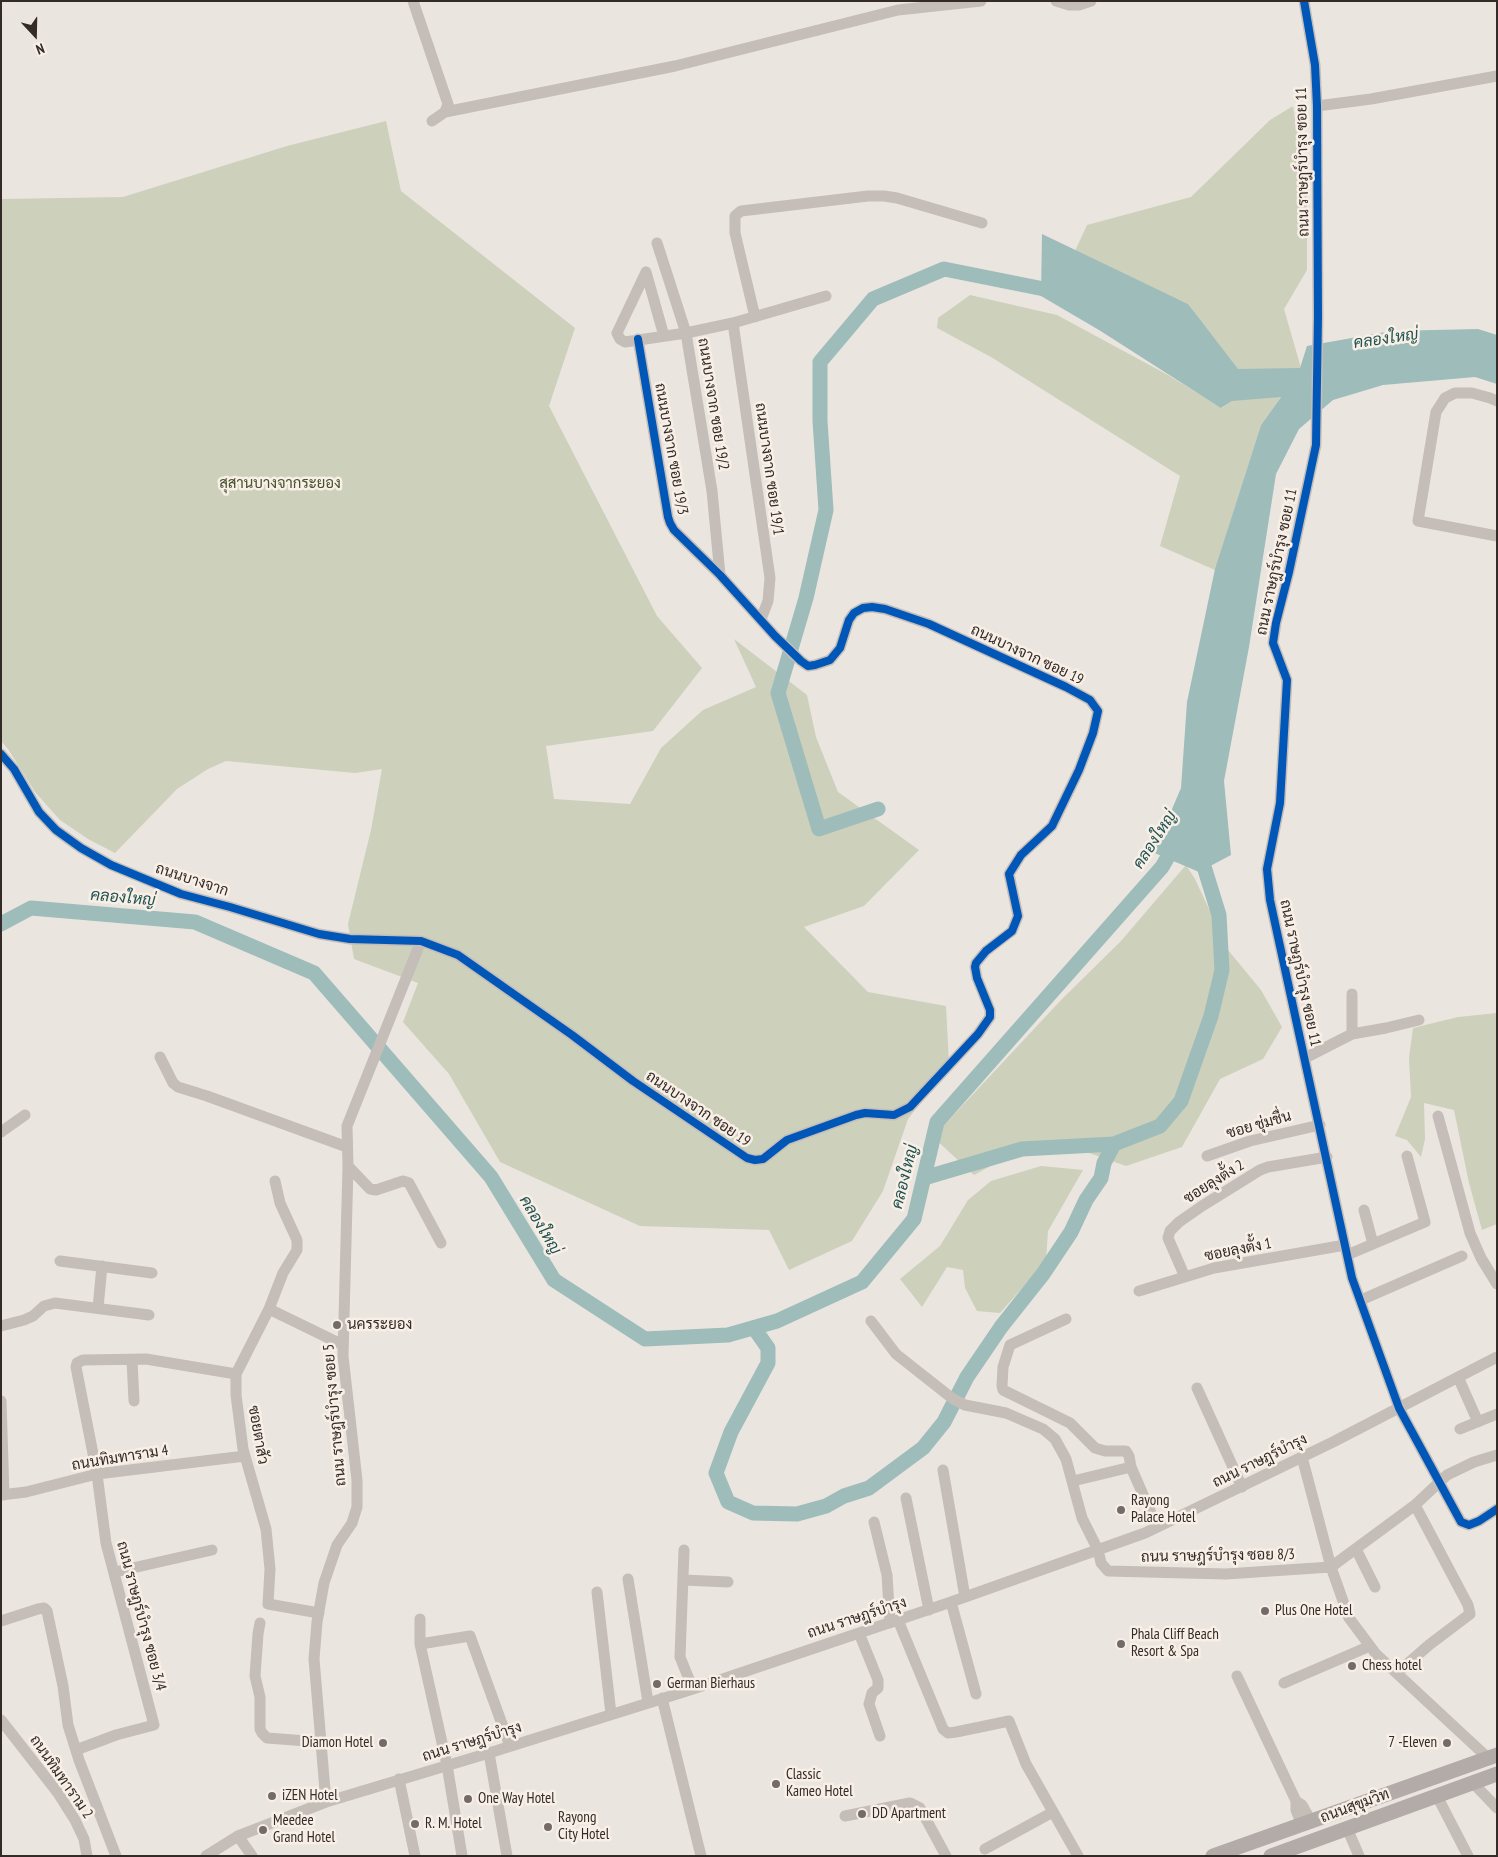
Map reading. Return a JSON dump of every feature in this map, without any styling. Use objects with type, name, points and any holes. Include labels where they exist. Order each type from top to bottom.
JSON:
[{"type":"main road","name":"ถนนสุขุมวิท","points":[[1213,1856],[1492,1756]]},
{"type":"main road","name":"ถนนสุขุมวิท","points":[[1271,1856],[1287,1853],[1347,1828],[1497,1774]]},
{"type":"street","points":[[413,1],[448,104],[445,112]]},
{"type":"street","points":[[432,121],[445,112],[675,66],[898,10],[981,1]]},
{"type":"street","points":[[1056,1],[1069,5],[1079,5],[1091,1]]},
{"type":"street","name":"ถนน ราษฎร์บำรุง ซอย 11","points":[[1304,1],[1315,65],[1317,106],[1318,317],[1316,445],[1273,643],[1287,680],[1287,709],[1280,803],[1266,869],[1270,900],[1352,1278],[1399,1408],[1461,1522],[1469,1525],[1497,1509]]},
{"type":"street","points":[[1317,106],[1371,99],[1497,76]]},
{"type":"street","points":[[755,317],[734,233],[735,216],[741,211],[868,196],[884,196],[897,198],[982,223]]},
{"type":"street","name":"ถนนบางจาก ซอย 19/2","points":[[657,243],[686,333],[712,491],[720,575]]},
{"type":"street","points":[[664,336],[646,272],[617,334],[625,342],[686,333],[733,323],[826,296]]},
{"type":"street","name":"ถนนบางจาก ซอย 19/1","points":[[733,323],[770,578],[768,602],[761,619]]},
{"type":"street","name":"ถนนบางจาก ซอย 19/3","points":[[638,339],[668,517],[674,530],[720,575]]},
{"type":"street","points":[[1497,401],[1472,393],[1455,393],[1445,398],[1436,412],[1418,522],[1497,536]]},
{"type":"street","name":"ถนนบางจาก ซอย 19","points":[[421,941],[458,955],[572,1035],[633,1081],[747,1158],[755,1160],[763,1159],[787,1140],[847,1118],[860,1114],[894,1115],[910,1107],[978,1034],[990,1017],[990,1010],[978,978],[976,962],[986,951],[1012,931],[1018,916],[1009,874],[1021,855],[1052,826],[1079,770],[1093,733],[1098,710],[1090,700],[1066,687],[930,624],[878,608],[863,608],[854,613],[849,620],[840,648],[830,660],[808,666],[775,636],[720,575]]},
{"type":"street","name":"ถนนบางจาก","points":[[1,754],[14,769],[40,812],[56,830],[81,848],[112,865],[181,894],[319,934],[350,939],[421,941]]},
{"type":"street","name":"ถนน ราษฎร์บำรุง ซอย 5","points":[[326,1802],[314,1659],[324,1583],[337,1545],[352,1523],[357,1507],[357,1480],[343,1356],[348,1166],[346,1126],[394,1003],[421,941]]},
{"type":"street","points":[[1352,994],[1352,1034]]},
{"type":"street","points":[[1305,1058],[1352,1034],[1419,1020]]},
{"type":"street","points":[[160,1057],[173,1083],[178,1087],[347,1147]]},
{"type":"street","points":[[1,1132],[25,1115]]},
{"type":"street","points":[[1438,1116],[1470,1233],[1481,1258],[1497,1284]]},
{"type":"street","name":"ซอย ชุ่มชื่น","points":[[1207,1156],[1250,1140],[1320,1124]]},
{"type":"street","name":"ซอยลุงตั้ง 1","points":[[1139,1291],[1214,1268],[1346,1250],[1374,1244],[1425,1222],[1407,1156]]},
{"type":"street","name":"ซอยลุงตั้ง 2","points":[[1185,1277],[1168,1238],[1170,1231],[1179,1222],[1260,1170],[1327,1157]]},
{"type":"street","points":[[348,1166],[370,1189],[376,1190],[403,1181],[409,1182],[441,1243]]},
{"type":"street","name":"ซอยตาสัว","points":[[275,1181],[280,1202],[297,1240],[297,1250],[283,1273],[269,1309],[236,1374],[236,1394],[245,1456],[266,1529],[270,1569],[268,1604],[319,1613]]},
{"type":"street","points":[[1364,1210],[1374,1244]]},
{"type":"street","points":[[1361,1300],[1462,1256]]},
{"type":"street","points":[[60,1261],[152,1273]]},
{"type":"street","points":[[98,1308],[102,1266]]},
{"type":"street","points":[[1,1326],[28,1318],[44,1306],[55,1303],[149,1315]]},
{"type":"street","points":[[269,1309],[343,1346]]},
{"type":"street","points":[[1066,1319],[1010,1345],[1003,1367],[1003,1390],[1070,1423],[1094,1448],[1105,1451],[1126,1451],[1157,1527]]},
{"type":"street","name":"ถนน ราษฎร์บำรุง ซอย 8/3","points":[[871,1321],[896,1354],[953,1399],[965,1404],[1006,1413],[1030,1422],[1049,1434],[1061,1447],[1073,1481],[1082,1518],[1098,1550],[1104,1568],[1108,1571],[1114,1573],[1226,1574],[1331,1567]]},
{"type":"street","name":"ถนน ราษฎร์บำรุง","points":[[206,1856],[238,1836],[326,1802],[489,1753],[859,1634],[1098,1550],[1157,1527],[1242,1487],[1497,1356]]},
{"type":"street","name":"ถนน ราษฎร์บำรุง ซอย 3/4","points":[[76,1750],[116,1735],[154,1725],[106,1543],[97,1474],[76,1367],[77,1363],[83,1360],[132,1360]]},
{"type":"street","points":[[134,1401],[132,1360],[157,1360],[236,1374]]},
{"type":"street","points":[[1458,1377],[1478,1422]]},
{"type":"street","points":[[1197,1388],[1242,1487]]},
{"type":"street","points":[[1,1401],[2,1495]]},
{"type":"street","points":[[1460,1429],[1497,1414]]},
{"type":"street","points":[[1331,1567],[1415,1505],[1447,1475],[1474,1462],[1497,1455]]},
{"type":"street","name":"ถนนทิมทาราม 4","points":[[2,1495],[97,1474],[245,1456]]},
{"type":"street","points":[[1302,1457],[1331,1567],[1349,1618],[1370,1646],[1397,1674],[1492,1756]]},
{"type":"street","points":[[1073,1481],[1132,1467]]},
{"type":"street","points":[[943,1470],[965,1597]]},
{"type":"street","points":[[906,1498],[929,1610]]},
{"type":"street","points":[[1397,1674],[1428,1645],[1470,1614],[1468,1605],[1415,1505]]},
{"type":"street","points":[[874,1522],[887,1575],[894,1622],[942,1729],[952,1733],[1009,1721],[1026,1764],[1078,1856]]},
{"type":"street","points":[[1356,1549],[1375,1587]]},
{"type":"street","points":[[114,1572],[212,1550]]},
{"type":"street","points":[[684,1550],[680,1656],[693,1688]]},
{"type":"street","points":[[628,1578],[648,1702]]},
{"type":"street","points":[[684,1580],[728,1582]]},
{"type":"street","points":[[597,1592],[611,1714]]},
{"type":"street","points":[[951,1602],[976,1694]]},
{"type":"street","points":[[1,1622],[38,1609],[44,1608],[47,1611],[63,1686],[67,1721],[116,1856]]},
{"type":"street","points":[[420,1619],[420,1644],[447,1765],[462,1856]]},
{"type":"street","points":[[260,1623],[255,1676],[260,1697],[260,1729],[262,1733],[268,1738],[320,1742]]},
{"type":"street","points":[[859,1634],[878,1680],[878,1688],[872,1694],[869,1704],[880,1736]]},
{"type":"street","points":[[420,1644],[470,1636],[510,1746]]},
{"type":"street","points":[[1284,1682],[1370,1646]]},
{"type":"street","points":[[1237,1676],[1296,1801],[1296,1810],[1306,1823]]},
{"type":"street","points":[[662,1698],[701,1856]]},
{"type":"street","name":"ถนนทิมทาราม 2","points":[[1,1720],[58,1793],[75,1820],[84,1839],[87,1856]]},
{"type":"street","points":[[489,1753],[507,1856]]},
{"type":"street","points":[[398,1779],[415,1856]]},
{"type":"street","points":[[1473,1783],[1497,1808]]},
{"type":"street","points":[[1437,1796],[1468,1856]]},
{"type":"street","points":[[845,1816],[910,1803],[920,1808],[946,1856]]},
{"type":"street","points":[[985,1849],[1053,1812]]},
{"type":"street","points":[[1347,1828],[1359,1856]]},
{"type":"street","points":[[238,1836],[252,1856]]},
{"type":"green space","points":[[1293,106],[1307,198],[1307,270],[1284,309],[1301,368],[1261,425],[1215,570],[1160,546],[1180,476],[991,357],[937,328],[938,318],[970,295],[1057,315],[1168,375],[1222,408],[1246,391],[1188,304],[1075,251],[1087,225],[1191,197],[1270,120]]},
{"type":"green space","name":"สุสานบางจากระยอง","points":[[386,121],[401,191],[575,328],[549,406],[657,616],[702,668],[653,731],[546,746],[554,799],[630,804],[661,748],[703,710],[756,687],[734,639],[807,695],[816,737],[838,792],[919,850],[864,906],[804,927],[868,992],[946,1006],[949,1064],[908,1119],[883,1191],[852,1241],[789,1270],[769,1230],[640,1226],[500,1162],[449,1074],[403,1022],[418,983],[354,959],[348,924],[371,830],[382,769],[355,773],[226,761],[208,769],[177,789],[115,853],[88,839],[60,820],[35,792],[1,741],[1,199],[123,197],[287,146]]},
{"type":"green space","points":[[1186,865],[1195,879],[1228,950],[1261,990],[1282,1027],[1263,1059],[1220,1079],[1182,1147],[1126,1166],[1072,1147],[1045,1143],[1022,1149],[974,1175],[933,1137],[1062,999],[1121,941]]},
{"type":"green space","points":[[1497,1013],[1497,1224],[1482,1230],[1469,1183],[1454,1110],[1424,1103],[1425,1139],[1421,1157],[1407,1140],[1395,1136],[1411,1097],[1409,1058],[1413,1028],[1458,1017]]},
{"type":"green space","points":[[1041,1166],[1083,1170],[1048,1231],[1046,1261],[1000,1313],[977,1311],[965,1288],[963,1270],[947,1267],[922,1307],[900,1279],[940,1246],[968,1200],[991,1181]]},
{"type":"water","points":[[1042,234],[1188,304],[1238,369],[1300,368],[1307,346],[1391,331],[1478,329],[1497,335],[1497,384],[1475,377],[1383,385],[1333,400],[1299,429],[1276,474],[1249,647],[1224,781],[1231,855],[1199,872],[1150,851],[1169,816],[1181,788],[1187,702],[1215,569],[1261,425],[1281,397],[1232,401],[1221,408],[1099,330],[1041,296]]},
{"type":"waterway","points":[[878,809],[819,829],[778,693],[806,598],[826,510],[820,421],[820,362],[873,299],[944,269],[1059,292]]},
{"type":"waterway","name":"คลองใหญ่","points":[[1,924],[31,908],[195,922],[314,973],[491,1177],[554,1280],[645,1339],[728,1335],[777,1321],[862,1282],[914,1219],[937,1122],[1162,867],[1177,841]]},
{"type":"waterway","points":[[924,1178],[1022,1149],[1114,1144],[1160,1126],[1181,1101],[1211,1016],[1222,970],[1219,915],[1200,851]]},
{"type":"waterway","points":[[754,1328],[768,1348],[768,1363],[731,1432],[716,1473],[728,1502],[753,1513],[797,1514],[826,1506],[844,1496],[869,1488],[923,1448],[944,1422],[967,1377],[1001,1327],[1043,1274],[1071,1232],[1086,1200],[1101,1178],[1104,1163],[1114,1144]]},
{"type":"cycle path","points":[[1304,1],[1315,65],[1317,106],[1318,317],[1316,445],[1273,643],[1287,680],[1280,803],[1267,869],[1270,900],[1352,1278],[1399,1408],[1461,1522],[1469,1525],[1497,1509]]},
{"type":"cycle path","points":[[1,754],[14,769],[39,812],[56,830],[81,848],[111,865],[181,894],[319,934],[350,939],[421,941],[458,955],[572,1035],[633,1081],[747,1158],[763,1159],[787,1140],[856,1115],[865,1113],[894,1115],[910,1107],[978,1034],[990,1017],[990,1010],[977,978],[976,963],[986,951],[1012,931],[1018,916],[1009,874],[1021,855],[1052,826],[1079,770],[1093,733],[1098,711],[1090,700],[1066,687],[929,624],[885,609],[863,608],[854,613],[849,620],[840,648],[830,660],[808,666],[801,661],[775,636],[720,575],[674,530],[670,523],[638,339]]},
{"type":"place","name":"นครระยอง","points":[[337,1325]]},
{"type":"place","name":"Rayong Palace Hotel","points":[[1121,1510]]},
{"type":"place","name":"Plus One Hotel","points":[[1265,1611]]},
{"type":"place","name":"Phala Cliff Beach Resort & Spa","points":[[1121,1644]]},
{"type":"place","name":"Chess hotel","points":[[1352,1666]]},
{"type":"place","name":"German Bierhaus","points":[[657,1684]]},
{"type":"place","name":"Diamon Hotel","points":[[383,1743]]},
{"type":"place","name":"7 -Eleven","points":[[1447,1743]]},
{"type":"place","name":"Classic Kameo Hotel","points":[[776,1784]]},
{"type":"place","name":"iZEN Hotel","points":[[272,1796]]},
{"type":"place","name":"One Way Hotel","points":[[468,1799]]},
{"type":"place","name":"DD Apartment","points":[[862,1814]]},
{"type":"place","name":"R. M. Hotel","points":[[415,1824]]},
{"type":"place","name":"Rayong City Hotel","points":[[548,1827]]},
{"type":"place","name":"Meedee Grand Hotel","points":[[263,1830]]}]
